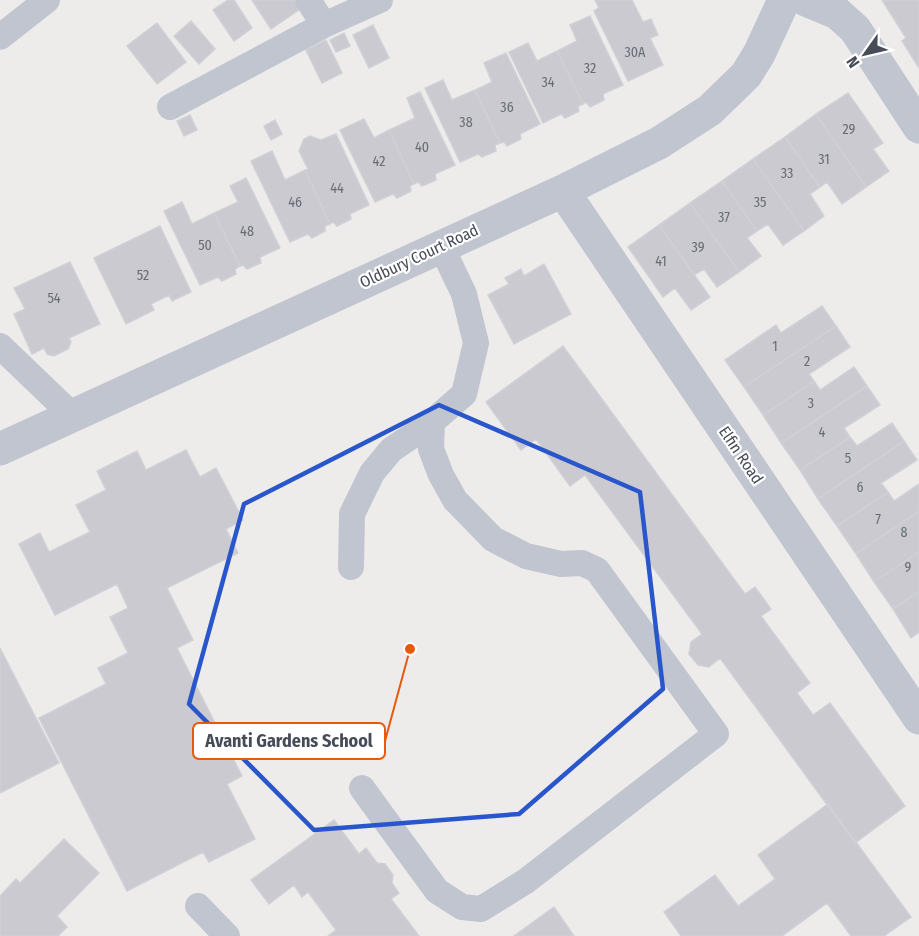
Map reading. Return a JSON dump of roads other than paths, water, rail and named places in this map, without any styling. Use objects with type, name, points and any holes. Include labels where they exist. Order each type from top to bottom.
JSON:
[{"type":"street","name":"Oldbury Court Road","points":[[0,449],[563,191],[659,143],[710,110],[746,75],[759,54],[784,0]]},
{"type":"street","points":[[806,0],[837,13],[855,29],[919,127]]},
{"type":"street","name":"Elfin Road","points":[[563,191],[919,718]]},
{"type":"lane","points":[[0,37],[46,0]]},
{"type":"lane","points":[[308,0],[324,25]]},
{"type":"lane","points":[[170,107],[324,25],[380,0]]},
{"type":"lane","points":[[351,567],[352,514],[372,473],[391,450],[432,422],[464,394],[476,343],[464,294],[441,246]]},
{"type":"lane","points":[[0,346],[72,415]]},
{"type":"lane","points":[[363,788],[437,891],[462,907],[482,909],[526,881],[716,734],[597,570],[582,563],[561,564],[526,556],[492,539],[455,500],[441,475],[431,449],[432,422]]},
{"type":"lane","points":[[198,906],[227,936]]},
{"type":"place","name":"Avanti Gardens School","points":[[410,649]]}]
